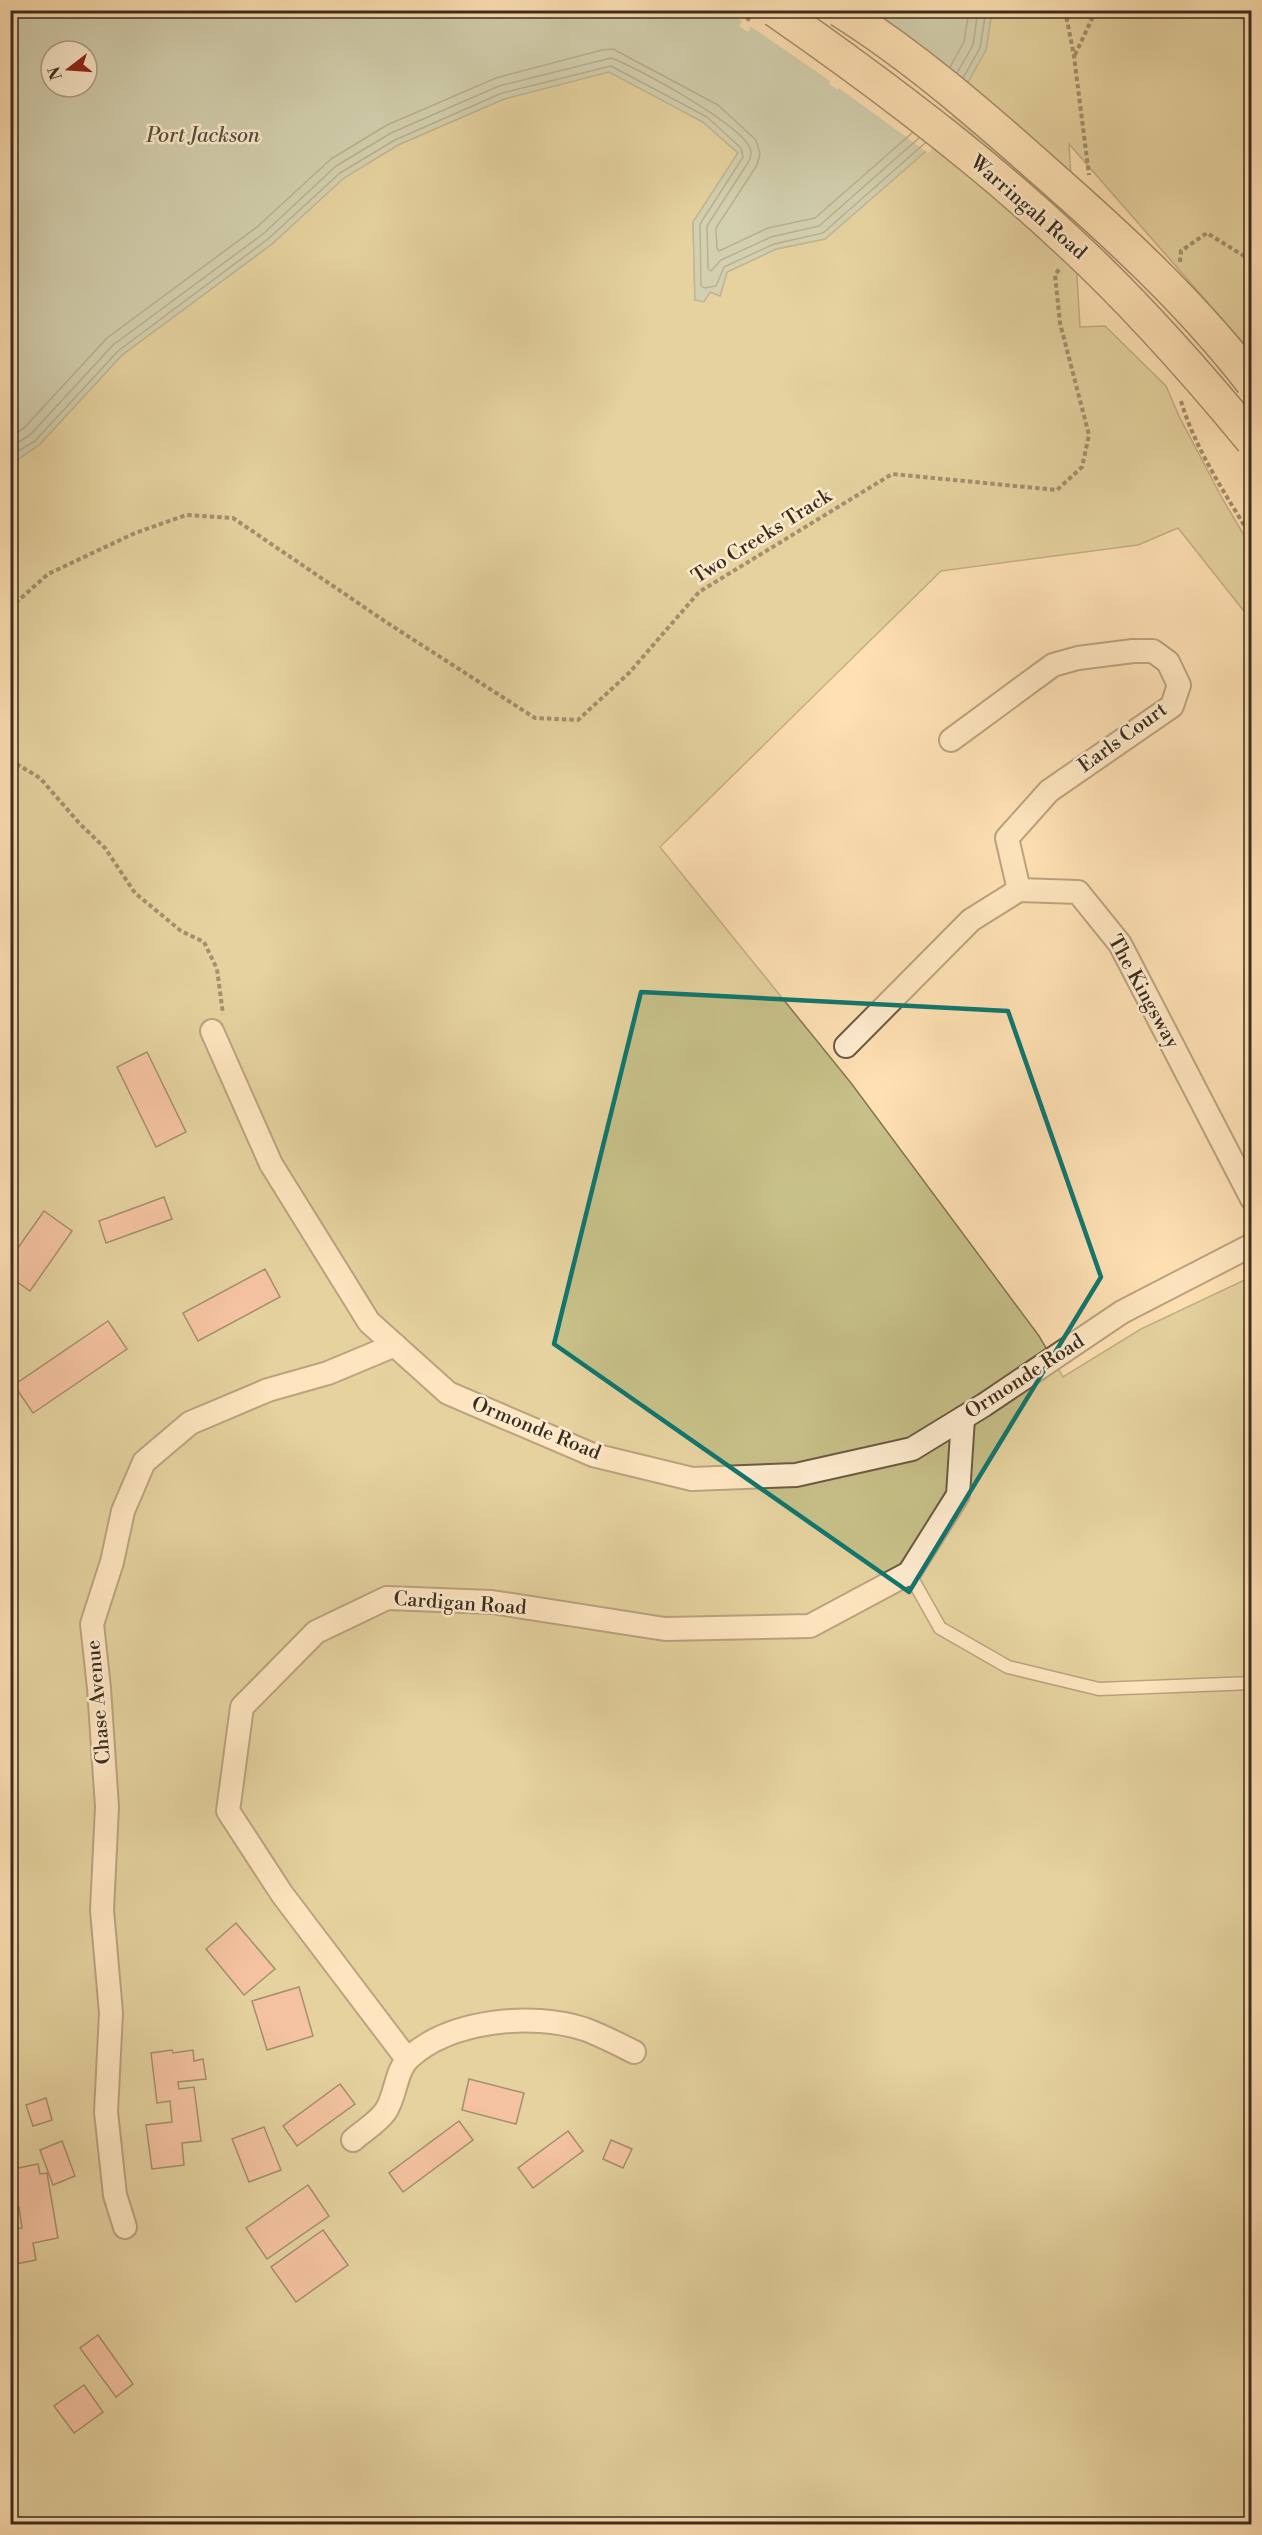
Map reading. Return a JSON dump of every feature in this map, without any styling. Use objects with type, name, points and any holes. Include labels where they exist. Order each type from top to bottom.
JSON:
[{"type":"highway","name":"Warringah Road","points":[[775,10],[849,61],[1014,192],[1071,243],[1197,373],[1251,440]]},
{"type":"highway","name":"Warringah Road","points":[[840,10],[987,120],[1115,233],[1165,282],[1251,382]]},
{"type":"street","name":"Earls Court","points":[[951,740],[1053,665],[1078,658],[1133,651],[1153,651],[1168,663],[1179,685],[1172,706],[1048,791],[1007,838],[1019,890]]},
{"type":"street","points":[[846,1046],[971,920],[1019,890]]},
{"type":"street","name":"The Kingsway","points":[[1019,890],[1078,892],[1099,916],[1120,944],[1251,1199]]},
{"type":"street","name":"Ormonde Road","points":[[215,1038],[271,1164],[369,1322],[448,1393],[593,1455],[692,1479],[796,1474],[912,1449],[963,1418],[1122,1312],[1251,1245]]},
{"type":"street","name":"Chase Avenue","points":[[125,2227],[115,2195],[106,2112],[111,2013],[102,1910],[107,1807],[92,1624],[112,1562],[123,1511],[144,1462],[190,1423],[268,1390],[328,1373],[395,1345]]},
{"type":"street","name":"Cardigan Road","points":[[407,2059],[282,1894],[228,1810],[242,1707],[316,1632],[387,1598],[492,1602],[665,1629],[810,1626],[909,1573],[958,1495],[963,1418]]},
{"type":"street","points":[[353,2140],[385,2112],[407,2059],[433,2041],[453,2031],[487,2023],[547,2023],[582,2028],[634,2052]]},
{"type":"lane","points":[[909,1573],[940,1628],[1008,1667],[1099,1689],[1251,1683]]},
{"type":"path","points":[[1065,10],[1074,56],[1089,174],[1088,184]]},
{"type":"path","points":[[1074,56],[1096,10]]},
{"type":"path","points":[[1206,233],[1251,261]]},
{"type":"path","name":"Two Creeks Track","points":[[10,608],[48,574],[135,533],[186,515],[233,518],[386,622],[535,718],[578,720],[629,673],[699,592],[892,474],[1058,490],[1082,467],[1089,435],[1060,323],[1055,275],[1066,259]]},
{"type":"path","points":[[1179,390],[1186,418],[1251,538]]},
{"type":"path","points":[[10,760],[40,778],[80,824],[105,848],[135,893],[181,931],[204,942],[217,969],[227,1034],[215,1038]]},
{"type":"highlighted area","points":[[641,992],[1008,1011],[1101,1277],[909,1592],[554,1344]]},
{"type":"shaded area","points":[[992,11],[1220,11],[1251,22],[1251,352],[1069,144],[1080,327],[1105,326],[1166,386],[1222,498],[1251,547],[1251,620],[1178,528],[1138,545],[941,571],[660,847],[851,1083],[1039,1336],[1063,1377],[1141,1329],[1251,1277],[1252,1796],[1244,1802],[1252,1803],[1251,2524],[11,2524],[11,464],[39,445],[122,355],[272,244],[343,178],[398,145],[504,99],[609,71],[703,122],[738,153],[693,223],[695,300],[704,301],[710,292],[720,296],[727,272],[776,249],[825,239],[986,50]]},
{"type":"water","name":"Port Jackson","points":[[11,11],[992,11],[986,50],[932,146],[825,239],[776,249],[727,272],[720,296],[710,292],[704,302],[695,300],[693,222],[738,153],[703,122],[609,72],[504,99],[398,145],[344,178],[272,244],[122,355],[39,445],[11,464]]},
{"type":"pier","points":[[868,10],[874,14],[879,11],[886,15],[883,20],[969,86],[934,147],[928,153],[756,30],[751,27],[748,32],[739,26],[742,21],[724,11]]},
{"type":"building","points":[[147,1052],[186,1132],[156,1147],[117,1067]]},
{"type":"building","points":[[164,1197],[172,1219],[106,1243],[99,1221]]},
{"type":"building","points":[[44,1211],[72,1231],[30,1291],[10,1277],[10,1259]]},
{"type":"building","points":[[265,1269],[280,1297],[198,1341],[183,1313]]},
{"type":"building","points":[[108,1321],[127,1349],[33,1413],[14,1385]]},
{"type":"building","points":[[236,1923],[275,1969],[244,1995],[206,1949]]},
{"type":"building","points":[[299,1987],[313,2036],[267,2050],[252,2001]]},
{"type":"building","points":[[172,2050],[173,2053],[193,2050],[194,2061],[203,2059],[206,2079],[178,2082],[179,2089],[194,2087],[201,2141],[182,2143],[184,2165],[152,2169],[146,2125],[172,2122],[170,2101],[157,2103],[151,2053]]},
{"type":"building","points":[[469,2079],[524,2093],[516,2124],[462,2110]]},
{"type":"building","points":[[340,2084],[355,2104],[297,2146],[283,2126]]},
{"type":"building","points":[[46,2098],[52,2120],[33,2126],[26,2105]]},
{"type":"building","points":[[459,2121],[473,2140],[403,2192],[389,2173]]},
{"type":"building","points":[[264,2127],[281,2170],[249,2182],[232,2139]]},
{"type":"building","points":[[568,2131],[583,2151],[533,2188],[518,2168]]},
{"type":"building","points":[[611,2140],[632,2149],[623,2168],[603,2159]]},
{"type":"building","points":[[62,2141],[75,2176],[53,2185],[40,2150]]},
{"type":"building","points":[[38,2164],[40,2174],[47,2173],[58,2238],[33,2243],[36,2260],[10,2265],[10,2230],[22,2228],[19,2207],[10,2208],[10,2180],[15,2180],[13,2169]]},
{"type":"building","points":[[308,2185],[329,2216],[267,2259],[246,2228]]},
{"type":"building","points":[[323,2230],[348,2265],[296,2302],[271,2267]]},
{"type":"building","points":[[98,2335],[133,2384],[116,2397],[80,2348]]},
{"type":"building","points":[[84,2385],[103,2412],[74,2433],[54,2406]]}]
